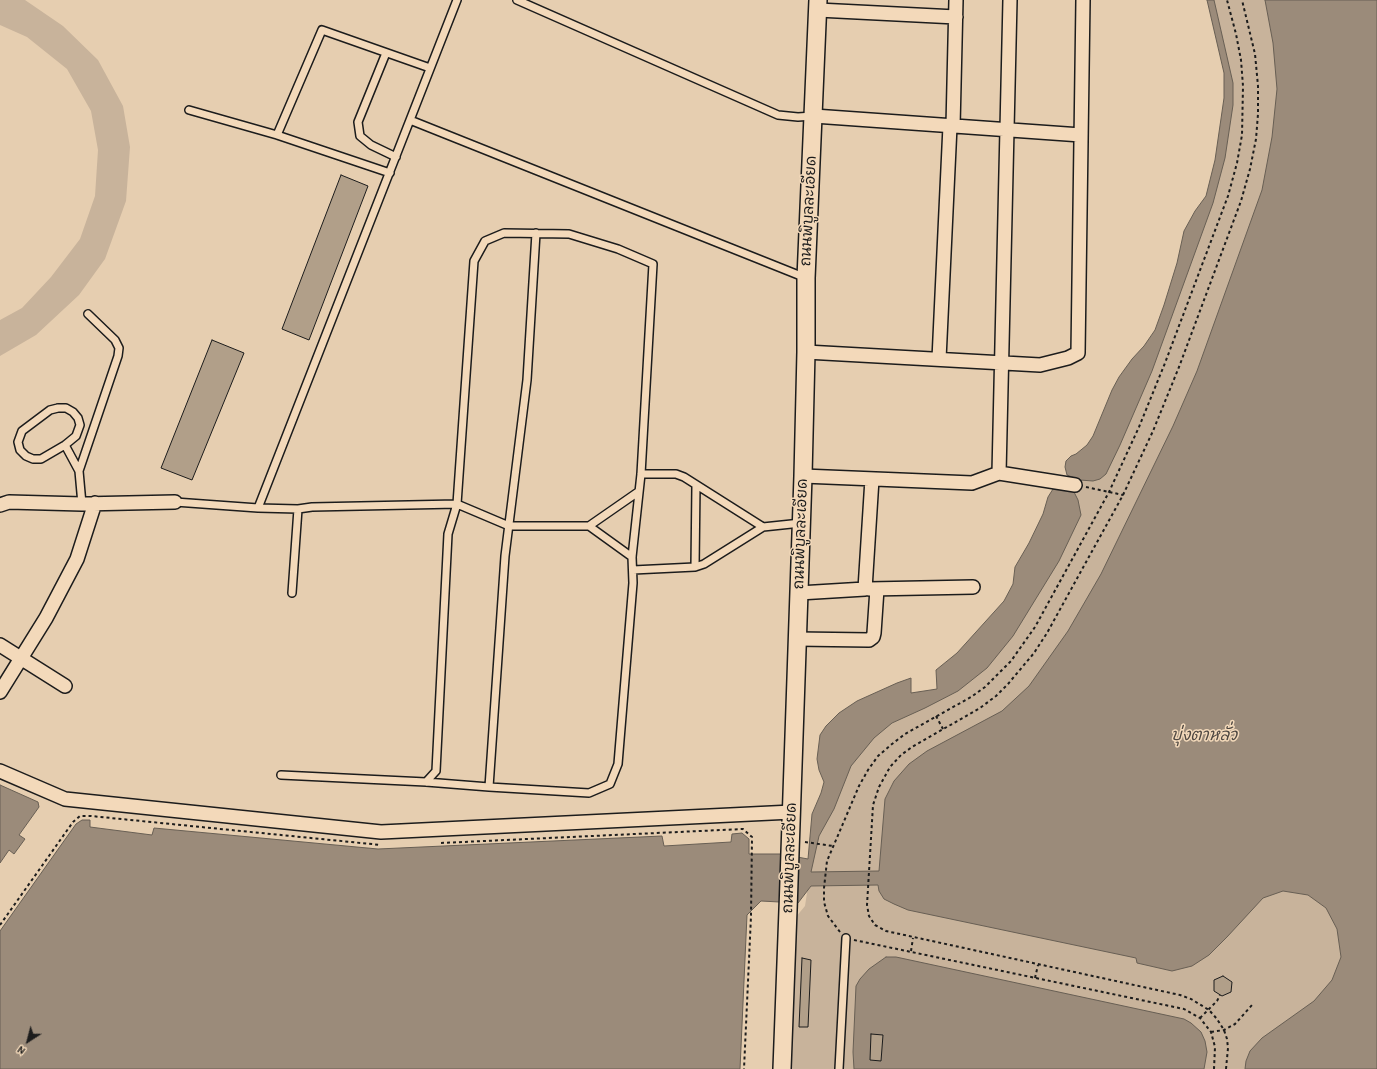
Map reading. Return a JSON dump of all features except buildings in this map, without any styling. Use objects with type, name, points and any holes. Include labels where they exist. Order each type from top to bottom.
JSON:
[{"type":"street","points":[[939,359],[952,126],[956,0]]},
{"type":"street","points":[[999,473],[1010,0]]},
{"type":"street","points":[[806,352],[1040,365],[1068,358],[1078,353],[1083,0]]},
{"type":"street","name":"ถนนพิบูลละเอียด","points":[[782,1069],[803,476],[806,278],[818,5]]},
{"type":"street","points":[[818,5],[956,16]]},
{"type":"street","points":[[814,116],[1081,135]]},
{"type":"street","points":[[803,476],[972,483],[999,473],[1075,485]]},
{"type":"street","points":[[797,639],[869,640],[874,633],[871,589],[872,479]]},
{"type":"street","points":[[0,505],[9,502],[175,502]]},
{"type":"street","points":[[0,692],[46,618],[77,559],[89,503]]},
{"type":"street","points":[[799,593],[871,589],[972,587]]},
{"type":"street","points":[[0,645],[65,686]]},
{"type":"street","points":[[0,771],[64,799],[381,832],[792,812]]},
{"type":"lane","points":[[258,508],[457,0]]},
{"type":"lane","points":[[517,0],[778,115],[798,117],[814,116]]},
{"type":"lane","points":[[277,135],[322,30],[430,68]]},
{"type":"lane","points":[[386,53],[358,122],[360,136],[372,145],[396,157]]},
{"type":"lane","points":[[190,110],[277,135],[390,173]]},
{"type":"lane","points":[[410,120],[806,278]]},
{"type":"lane","points":[[281,775],[426,782],[589,793],[610,784],[618,764],[633,583],[632,557],[641,474],[652,264],[618,249],[569,234],[504,233],[485,241],[474,261],[457,504],[448,534],[436,771],[426,782]]},
{"type":"lane","points":[[489,787],[505,556],[527,380],[536,233]]},
{"type":"lane","points":[[79,471],[118,356],[119,348],[115,340],[88,314]]},
{"type":"lane","points":[[66,408],[78,418],[80,425],[76,436],[65,445],[48,456],[41,459],[33,459],[26,456],[20,450],[18,442],[22,431],[50,410],[66,408]]},
{"type":"lane","points":[[65,445],[79,471],[89,503]]},
{"type":"lane","points":[[641,474],[676,474],[684,477],[763,527]]},
{"type":"lane","points":[[695,567],[696,484]]},
{"type":"lane","points":[[175,502],[258,508],[298,509],[457,504],[509,526],[589,526],[638,492]]},
{"type":"lane","points":[[292,592],[298,509]]},
{"type":"lane","points":[[633,570],[695,567],[704,564],[763,527],[801,524]]},
{"type":"lane","points":[[589,526],[632,557]]},
{"type":"lane","points":[[839,1069],[846,938]]},
{"type":"path","points":[[1214,1069],[1215,1047],[1211,1032],[1200,1018],[1184,1009],[846,938],[836,928],[828,916],[824,902],[824,888],[827,861],[859,786],[868,770],[878,756],[905,734],[971,697],[985,687],[998,675],[1022,647],[1035,627],[1109,492],[1139,427],[1165,363],[1228,196],[1237,163],[1242,135],[1243,86],[1241,60],[1236,34],[1226,0]]},
{"type":"path","points":[[1226,1069],[1228,1048],[1224,1030],[1209,1010],[1195,1001],[1180,995],[886,931],[875,925],[869,916],[867,905],[873,805],[879,787],[890,767],[901,755],[912,747],[980,708],[996,696],[1034,654],[1123,495],[1153,431],[1179,367],[1241,201],[1250,169],[1256,139],[1258,86],[1254,54],[1242,0]]},
{"type":"path","points":[[1075,485],[1123,495]]},
{"type":"path","points":[[936,716],[943,729]]},
{"type":"path","points":[[806,842],[833,846]]},
{"type":"path","points":[[744,1069],[752,852]]},
{"type":"path","points":[[911,951],[913,938]]},
{"type":"path","points":[[1036,978],[1038,965]]},
{"type":"path","points":[[1200,1018],[1218,1001],[1220,995]]},
{"type":"path","points":[[1211,1032],[1224,1030],[1235,1024],[1252,1005]]},
{"type":"shaded area","points":[[0,0],[25,0],[63,26],[98,60],[123,106],[130,147],[126,201],[105,259],[79,295],[36,335],[0,356],[0,320],[22,308],[51,277],[80,239],[95,196],[98,150],[91,111],[67,69],[27,37],[0,25]]},
{"type":"shaded area","points":[[1211,0],[1377,0],[1377,1069],[790,1069],[795,918],[805,906],[814,847],[846,767],[868,738],[980,667],[1076,474],[1098,474],[1211,197],[1228,87]]},
{"type":"water","points":[[1207,0],[1214,0],[1233,83],[1233,105],[1225,158],[1213,203],[1152,371],[1120,445],[1106,474],[1100,479],[1093,481],[1080,480],[1067,475],[1065,467],[1066,461],[1087,445],[1093,436],[1119,377],[1155,330],[1177,263],[1184,231],[1195,211],[1206,196],[1215,160],[1224,98],[1224,73]]},
{"type":"water","name":"บุ่งตาหลั่ว","points":[[1265,0],[1377,0],[1377,1069],[1245,1069],[1250,1051],[1262,1038],[1314,1001],[1332,980],[1341,957],[1337,929],[1326,908],[1308,895],[1283,891],[1263,898],[1209,955],[1192,966],[1172,971],[1137,963],[1136,958],[908,910],[884,899],[879,891],[878,885],[811,886],[798,903],[761,901],[747,915],[740,1069],[0,1069],[0,931],[76,824],[82,820],[90,820],[90,827],[152,835],[154,828],[378,849],[662,836],[664,846],[731,842],[732,834],[742,833],[749,839],[749,854],[781,854],[808,859],[812,814],[824,782],[819,770],[817,759],[820,735],[826,726],[839,713],[857,701],[911,678],[911,693],[937,689],[936,670],[957,653],[1004,601],[1013,584],[1015,567],[1029,543],[1043,514],[1048,497],[1053,489],[1062,488],[1074,492],[1078,500],[1081,515],[1059,561],[1013,636],[987,668],[958,691],[892,723],[874,738],[851,766],[834,809],[819,836],[811,872],[879,871],[885,799],[894,781],[909,764],[927,751],[1002,711],[1029,686],[1068,631],[1101,574],[1173,426],[1197,371],[1262,190],[1272,137],[1277,89],[1273,43]]},
{"type":"water","points":[[0,785],[38,802],[39,807],[19,835],[25,839],[14,854],[9,850],[0,863]]},
{"type":"water","points":[[886,957],[896,957],[1184,1019],[1201,1032],[1205,1041],[1207,1052],[1204,1069],[854,1069],[853,1052],[856,986],[869,969]]}]
